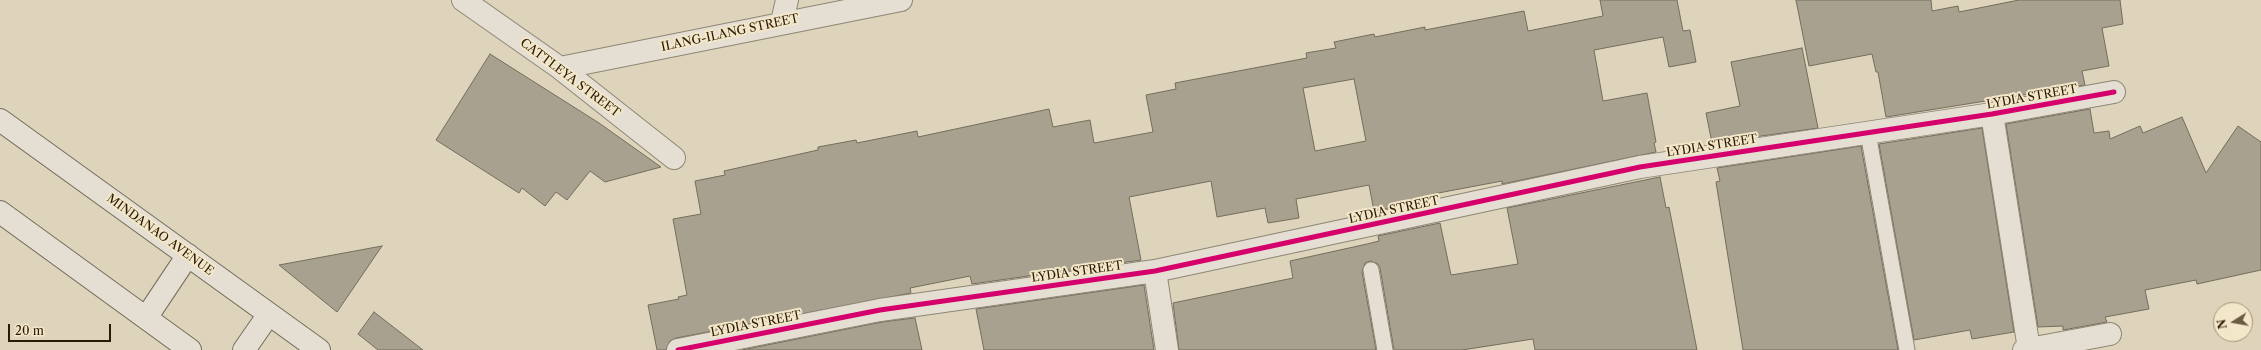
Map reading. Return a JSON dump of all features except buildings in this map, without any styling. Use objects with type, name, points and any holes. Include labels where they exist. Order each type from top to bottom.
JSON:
[{"type":"street","name":"CATTLEYA STREET","points":[[463,0],[560,68],[674,158]]},
{"type":"street","points":[[782,22],[787,0]]},
{"type":"street","name":"ILANG-ILANG STREET","points":[[560,68],[782,22],[901,0]]},
{"type":"street","name":"LYDIA STREET","points":[[678,350],[880,310],[1155,271],[1640,167],[1992,114],[2114,92]]},
{"type":"street","points":[[1992,114],[2026,350],[2110,334]]},
{"type":"street","name":"MINDANAO AVENUE","points":[[0,120],[320,350]]},
{"type":"street","points":[[0,212],[190,350]]},
{"type":"street","points":[[146,318],[188,255]]},
{"type":"street","points":[[1155,271],[1168,350]]},
{"type":"street","points":[[244,350],[269,314]]},
{"type":"lane","points":[[1868,133],[1907,350]]},
{"type":"lane","points":[[1371,270],[1385,350]]},
{"type":"cycle path","points":[[678,350],[880,310],[1155,271],[1640,167],[1992,114],[2114,92]]}]
